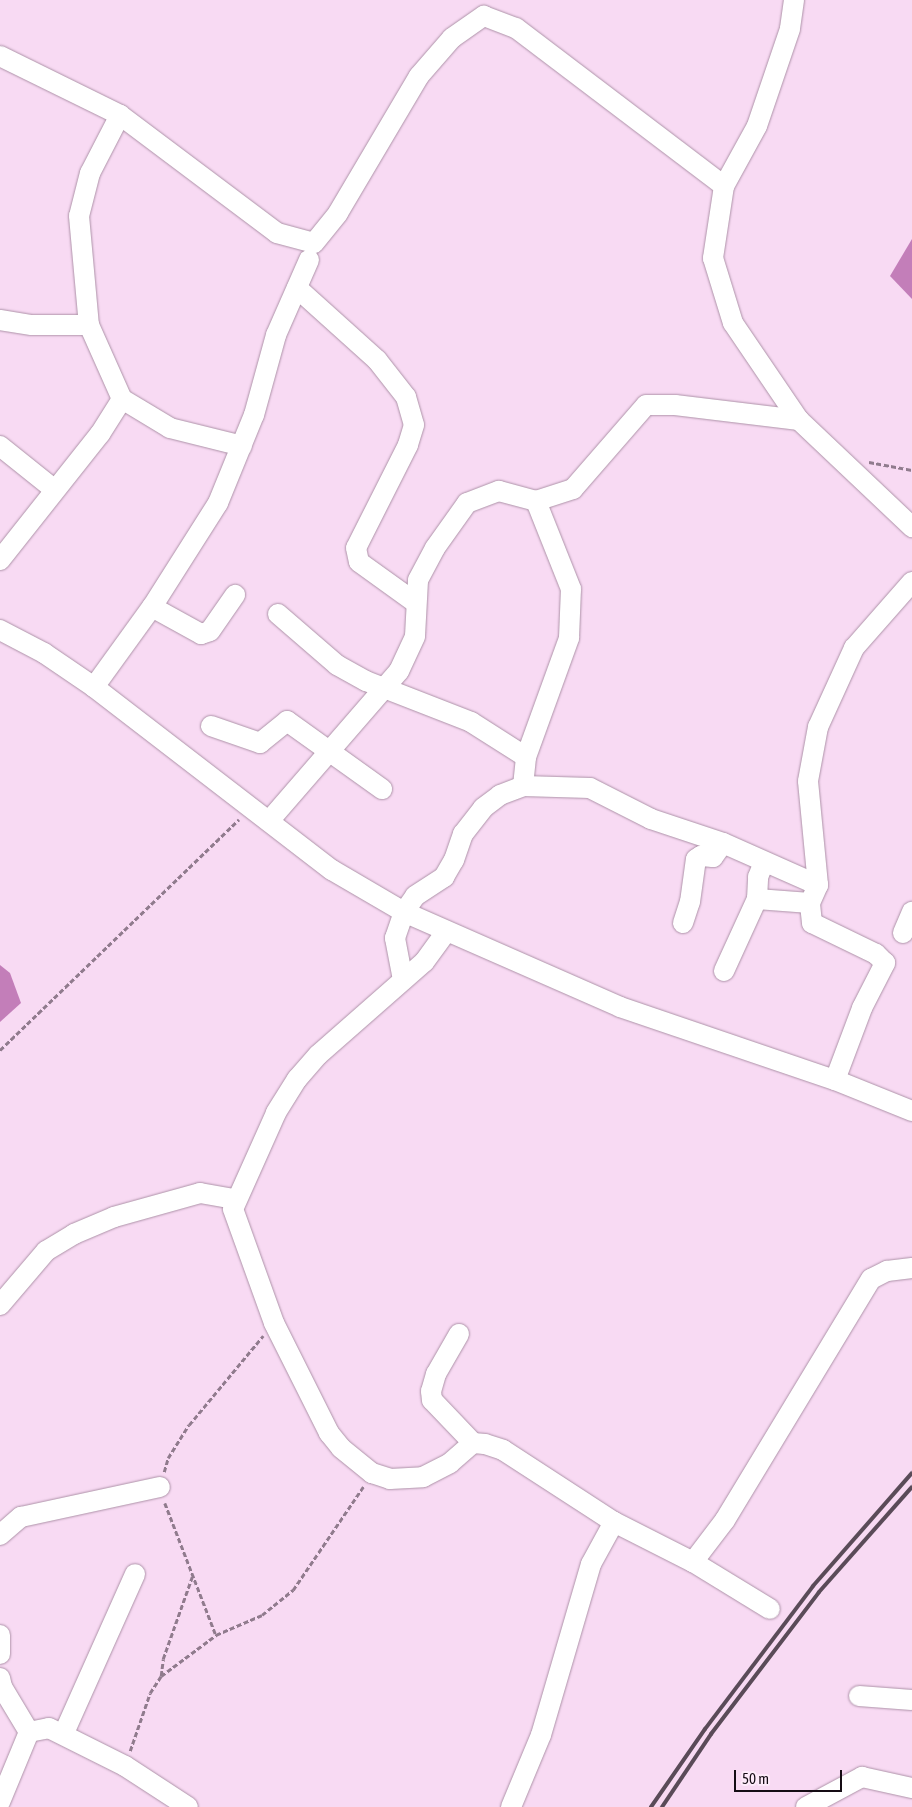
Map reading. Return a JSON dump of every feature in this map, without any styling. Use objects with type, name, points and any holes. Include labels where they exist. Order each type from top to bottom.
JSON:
[{"type":"street","points":[[794,0],[790,29],[757,126],[724,186],[713,258],[730,314],[799,420],[912,527]]},
{"type":"street","points":[[0,56],[120,116],[149,134],[277,233],[314,243],[338,213],[419,76],[452,38],[484,16],[516,28],[724,186]]},
{"type":"street","points":[[120,116],[90,173],[79,216],[89,325],[122,399],[170,428],[242,446]]},
{"type":"street","points":[[94,687],[152,607],[218,503],[242,446],[276,335],[309,260]]},
{"type":"street","points":[[297,288],[377,360],[406,396],[414,424],[408,445],[356,548],[359,562],[416,603]]},
{"type":"street","points":[[0,320],[32,325],[89,325]]},
{"type":"street","points":[[0,560],[100,434],[122,399]]},
{"type":"street","points":[[269,822],[399,671],[415,636],[418,580],[435,548],[467,503],[499,491],[536,501],[573,488],[646,405],[676,406],[799,420]]},
{"type":"street","points":[[0,446],[55,490]]},
{"type":"street","points":[[523,786],[526,757],[568,638],[571,589],[536,501]]},
{"type":"street","points":[[835,1080],[862,1008],[885,963],[876,954],[812,923],[814,894],[808,780],[818,727],[854,648],[912,582]]},
{"type":"street","points":[[152,607],[200,634],[210,631],[235,595]]},
{"type":"street","points":[[278,614],[337,665],[385,688],[471,722],[526,757]]},
{"type":"street","points":[[0,630],[44,653],[94,687],[332,870],[404,912],[446,932],[654,1020],[835,1080],[912,1111]]},
{"type":"street","points":[[211,726],[241,739],[260,743],[287,721],[382,789]]},
{"type":"street","points":[[403,980],[395,938],[404,912],[415,896],[444,877],[454,860],[463,834],[483,808],[500,795],[523,786],[590,788],[651,819],[724,843],[764,862],[814,894]]},
{"type":"street","points":[[683,923],[690,902],[696,859],[701,856],[713,856],[724,843]]},
{"type":"street","points":[[724,971],[757,899],[758,877],[764,862]]},
{"type":"street","points":[[757,899],[814,894]]},
{"type":"street","points":[[903,933],[912,912]]},
{"type":"street","points":[[446,932],[424,962],[318,1055],[297,1079],[276,1113],[235,1199],[235,1222],[274,1323],[330,1433],[341,1448],[372,1473],[390,1478],[423,1477],[450,1463],[473,1443]]},
{"type":"street","points":[[0,1305],[46,1251],[74,1234],[114,1217],[200,1193],[235,1199]]},
{"type":"street","points":[[693,1562],[724,1520],[871,1279],[886,1270],[912,1268]]},
{"type":"street","points":[[459,1334],[436,1374],[430,1391],[432,1400],[473,1443],[504,1450],[614,1522],[693,1562],[770,1609]]},
{"type":"street","points":[[0,1535],[21,1517],[160,1487]]},
{"type":"street","points":[[511,1807],[541,1735],[584,1585],[614,1522]]},
{"type":"street","points":[[64,1733],[135,1574]]},
{"type":"street","points":[[0,1635],[0,1654]]},
{"type":"street","points":[[0,1678],[2,1687],[29,1732]]},
{"type":"street","points":[[859,1696],[912,1700]]},
{"type":"street","points":[[29,1732],[49,1728],[64,1733],[124,1766],[186,1807]]},
{"type":"street","points":[[0,1802],[29,1732]]},
{"type":"street","points":[[806,1807],[862,1776],[912,1788]]},
{"type":"path","points":[[866,461],[912,470]]},
{"type":"path","points":[[0,1050],[250,807]]},
{"type":"path","points":[[216,1635],[160,1487],[168,1458],[189,1425],[274,1323]]},
{"type":"path","points":[[124,1766],[150,1694],[161,1676],[216,1635],[262,1614],[293,1590],[372,1473]]},
{"type":"path","points":[[161,1676],[163,1659],[193,1576]]},
{"type":"shaded area","points":[[912,239],[912,299],[890,276]]},
{"type":"shaded area","points":[[0,965],[10,973],[21,1003],[0,1022]]},
{"type":"railway","points":[[651,1807],[705,1729],[813,1586],[912,1473]]},
{"type":"railway","points":[[662,1807],[711,1734],[819,1592],[912,1487]]}]
